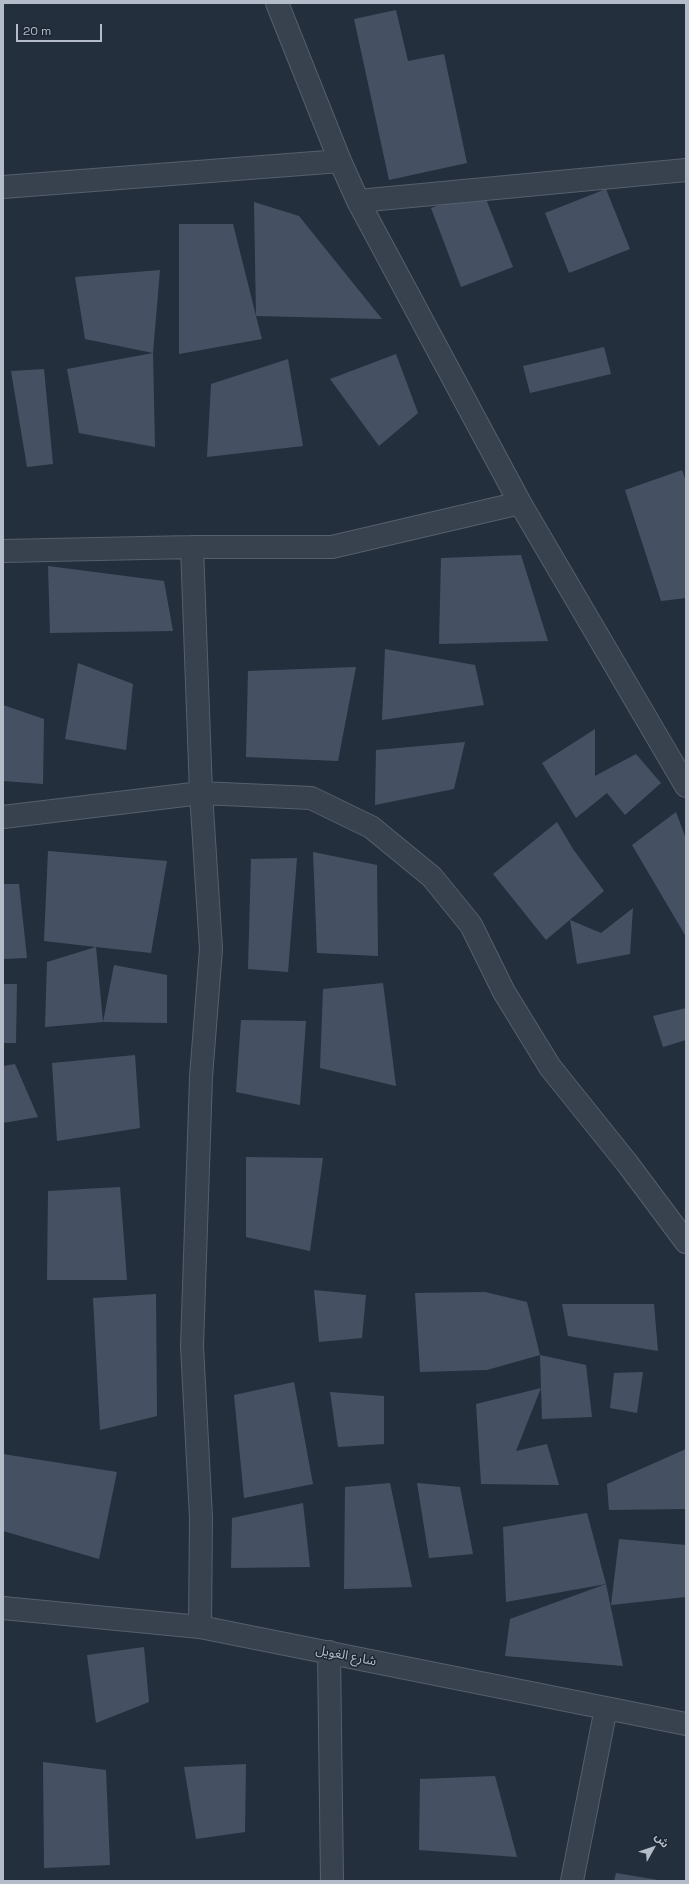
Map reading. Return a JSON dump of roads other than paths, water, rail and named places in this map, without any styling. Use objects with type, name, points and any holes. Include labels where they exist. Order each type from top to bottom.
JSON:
[{"type":"street","points":[[277,3],[340,161],[358,201],[520,503],[686,786]]},
{"type":"street","points":[[3,187],[340,161]]},
{"type":"street","points":[[358,201],[686,170]]},
{"type":"street","points":[[3,551],[192,547],[332,547],[520,503]]},
{"type":"street","points":[[192,547],[201,793],[211,949],[201,1077],[192,1346],[201,1518],[200,1626]]},
{"type":"street","points":[[3,817],[201,793],[311,798],[371,827],[432,877],[471,925],[504,992],[550,1067],[627,1163],[686,1242]]},
{"type":"street","name":"شارع الغويل","points":[[3,1608],[200,1626],[686,1724]]},
{"type":"street","points":[[329,1652],[332,1881]]},
{"type":"street","points":[[572,1881],[606,1708]]}]
